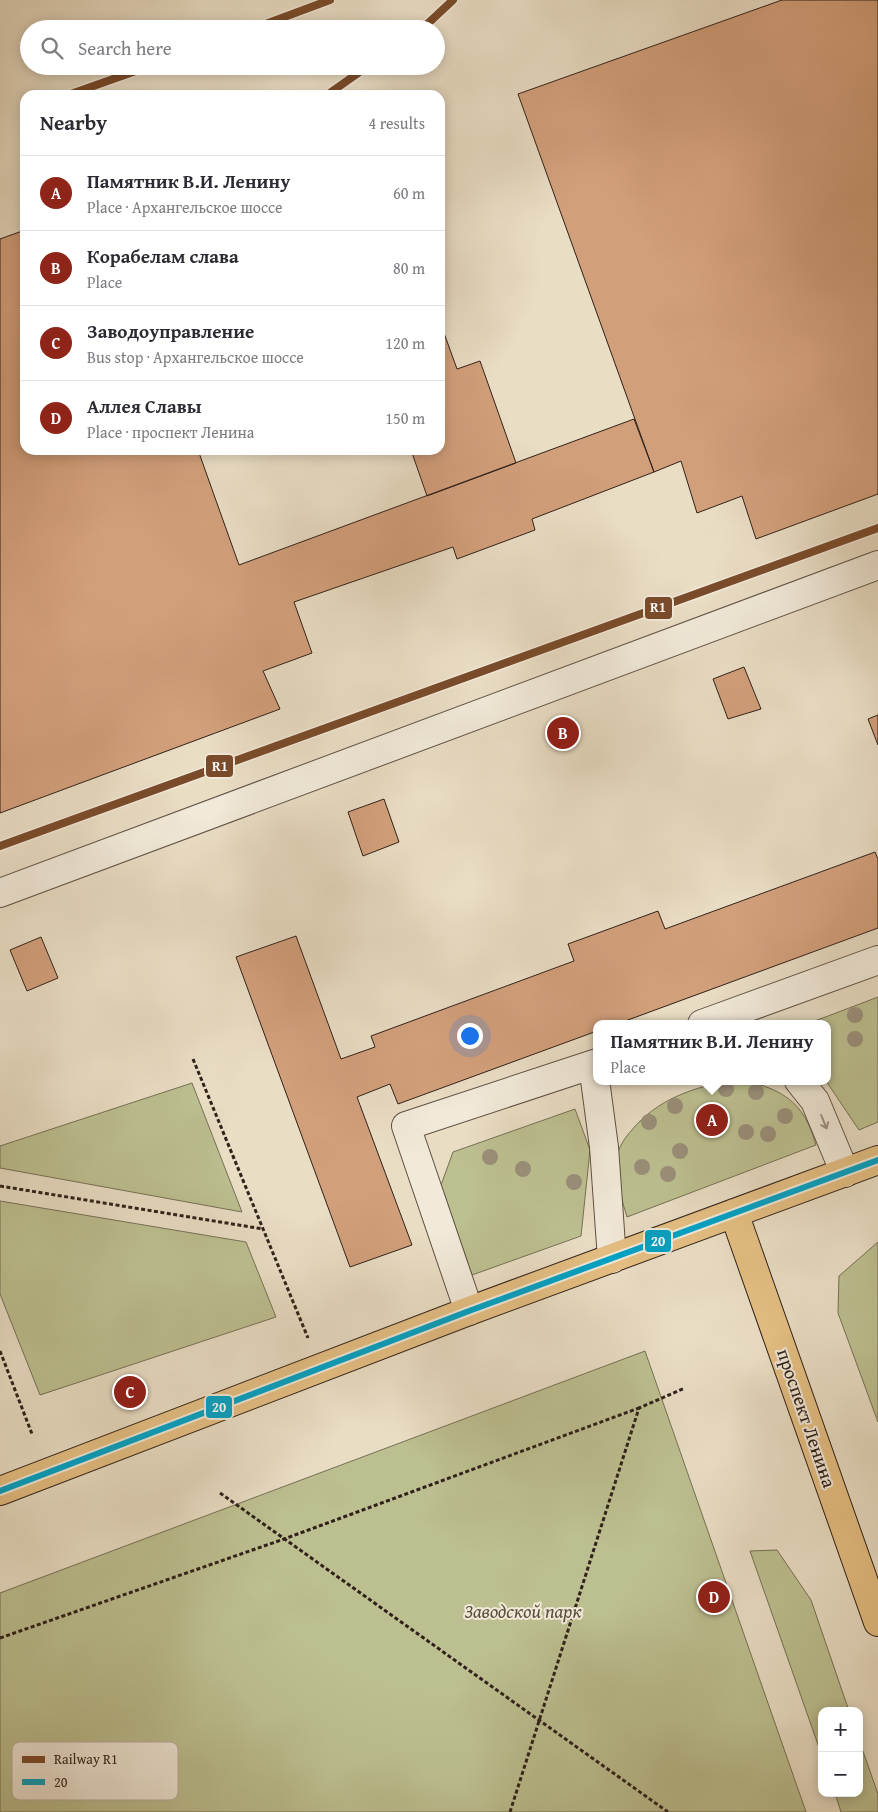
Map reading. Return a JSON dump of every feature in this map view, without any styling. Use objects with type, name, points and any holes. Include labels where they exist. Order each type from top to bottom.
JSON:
[{"type":"main road","points":[[0,1491],[469,1312],[878,1160]]},
{"type":"main road","name":"проспект Ленина","points":[[734,1213],[878,1622]]},
{"type":"lane","points":[[0,893],[878,565]]},
{"type":"lane","points":[[725,1020],[748,1016],[878,960]]},
{"type":"lane","points":[[469,1312],[406,1126],[593,1065]]},
{"type":"lane","points":[[597,1085],[604,1146],[612,1259]]},
{"type":"lane","points":[[802,1085],[815,1101],[845,1173]]},
{"type":"path","points":[[193,1059],[308,1338]]},
{"type":"path","points":[[0,1186],[263,1229]]},
{"type":"path","points":[[0,1351],[32,1434]]},
{"type":"path","points":[[0,1638],[284,1539],[639,1408],[685,1388]]},
{"type":"path","points":[[510,1812],[639,1408]]},
{"type":"path","points":[[220,1493],[668,1812]]},
{"type":"green space","points":[[878,997],[878,1122],[859,1130],[829,1085],[831,1085],[831,1020],[818,1020]]},
{"type":"green space","points":[[192,1083],[242,1212],[0,1168],[0,1146]]},
{"type":"green space","points":[[711,1085],[760,1085],[778,1092],[793,1102],[805,1117],[816,1145],[627,1217],[620,1187],[618,1153],[620,1147],[642,1119],[653,1110],[677,1096]]},
{"type":"green space","points":[[575,1109],[590,1150],[581,1236],[472,1275],[441,1185],[453,1152]]},
{"type":"green space","points":[[0,1201],[246,1242],[276,1317],[40,1395],[0,1294]]},
{"type":"green space","points":[[878,1242],[878,1422],[838,1313],[839,1276]]},
{"type":"green space","name":"Заводской парк","points":[[645,1351],[806,1812],[0,1812],[0,1593]]},
{"type":"green space","points":[[777,1550],[811,1600],[848,1707],[818,1707],[818,1745],[750,1551]]},
{"type":"green space","points":[[863,1751],[878,1794],[878,1812],[841,1812],[836,1797],[863,1797]]},
{"type":"building","points":[[782,0],[878,0],[878,494],[756,539],[742,496],[697,513],[681,461],[654,472],[518,94]]},
{"type":"building","points":[[20,232],[20,455],[200,455],[239,565],[634,419],[654,472],[532,519],[535,530],[457,559],[453,547],[294,602],[312,653],[263,671],[280,709],[0,813],[0,239]]},
{"type":"building","points":[[445,336],[457,369],[480,361],[516,463],[427,496],[413,455],[445,455]]},
{"type":"building","points":[[744,667],[761,709],[728,719],[713,679]]},
{"type":"building","points":[[878,715],[878,745],[868,719]]},
{"type":"building","points":[[384,799],[399,842],[363,856],[348,812]]},
{"type":"building","points":[[875,852],[878,859],[878,928],[628,1020],[593,1020],[593,1032],[398,1104],[390,1084],[357,1097],[412,1245],[350,1267],[236,957],[296,936],[341,1059],[375,1047],[371,1036],[574,961],[568,944],[658,911],[665,929]]},
{"type":"building","points":[[41,937],[58,978],[27,991],[10,950]]},
{"type":"rail line","name":"R1","points":[[276,20],[330,0]]},
{"type":"rail line","name":"R1","points":[[432,20],[453,0]]},
{"type":"rail line","name":"R1","points":[[82,90],[125,75]]},
{"type":"rail line","name":"R1","points":[[334,90],[355,75]]},
{"type":"rail line","name":"R1","points":[[0,846],[878,528]]},
{"type":"transit line","name":"20","points":[[0,1491],[469,1311],[878,1160]]},
{"type":"place","name":"Корабелам слава","points":[[563,733]]},
{"type":"place","name":"Памятник В.И. Ленину","points":[[712,1120]]},
{"type":"place","name":"Заводоуправление","points":[[130,1392]]},
{"type":"place","name":"Аллея Славы","points":[[714,1597]]}]
